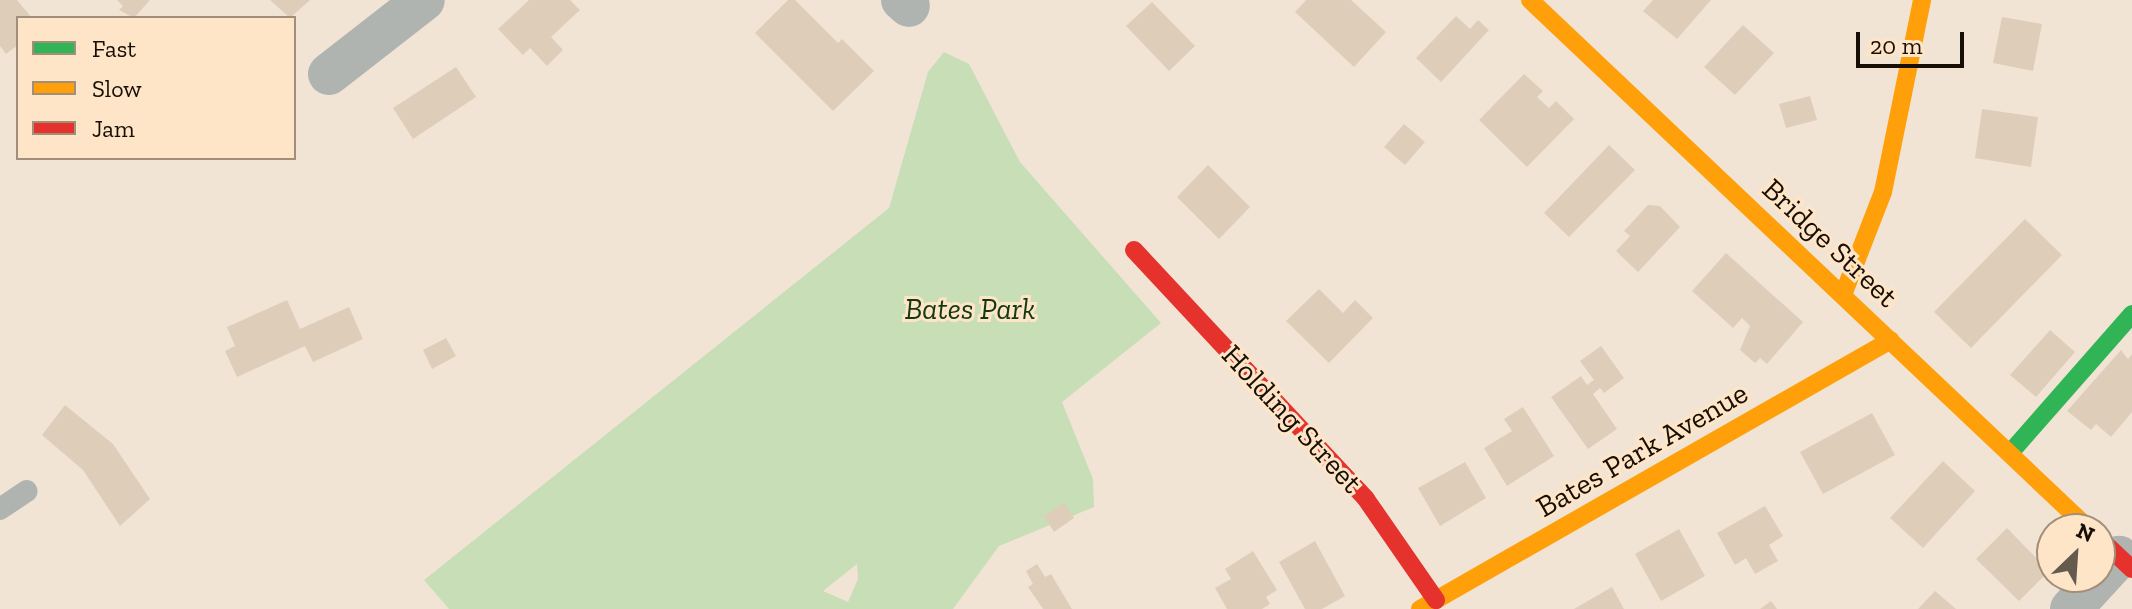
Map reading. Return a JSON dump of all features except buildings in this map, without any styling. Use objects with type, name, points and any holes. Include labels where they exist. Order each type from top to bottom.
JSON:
[{"type":"street","points":[[329,74],[424,0]]},
{"type":"street","name":"Bridge Street","points":[[1530,0],[2072,513]]},
{"type":"street","points":[[1843,295],[1883,192],[1922,0]]},
{"type":"street","name":"Holding Street","points":[[1134,250],[1366,499],[1428,604]]},
{"type":"street","points":[[2010,453],[2132,314]]},
{"type":"street","name":"Bates Park Avenue","points":[[1428,604],[1891,340]]},
{"type":"street","points":[[2071,609],[2117,555]]},
{"type":"lane","points":[[0,509],[27,491]]},
{"type":"green space","name":"Bates Park","points":[[944,52],[969,64],[1020,162],[1161,323],[1062,402],[1093,479],[1094,507],[999,546],[953,609],[449,609],[424,580],[889,208],[928,72]],"holes":[[[857,564],[858,579],[848,602],[823,591]]]},
{"type":"traffic: fast","points":[[2010,453],[2132,314]]},
{"type":"traffic: slow","points":[[1530,0],[2072,513]]},
{"type":"traffic: slow","points":[[1843,295],[1883,192],[1922,0]]},
{"type":"traffic: slow","points":[[1420,609],[1891,340]]},
{"type":"traffic: jam","points":[[1134,250],[1366,499],[1436,600]]},
{"type":"traffic: jam","points":[[2116,554],[2132,569]]}]
